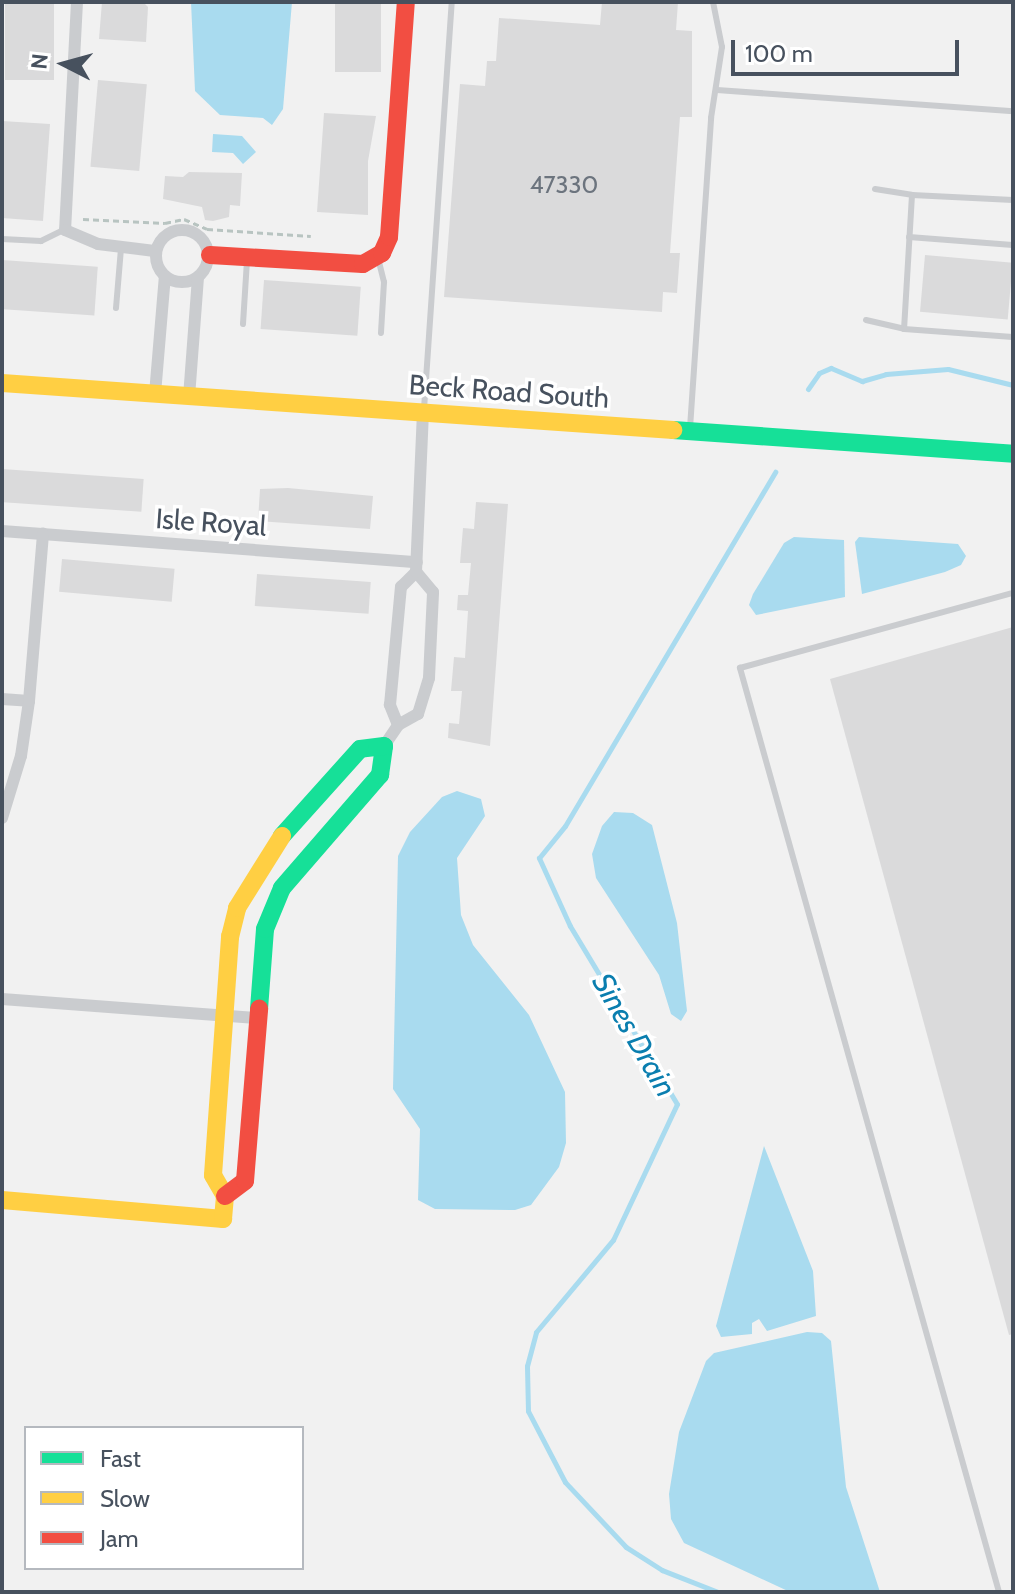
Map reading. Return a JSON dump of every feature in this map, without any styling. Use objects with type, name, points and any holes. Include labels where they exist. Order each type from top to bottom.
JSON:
[{"type":"street","points":[[77,2],[65,230],[80,239],[155,251]]},
{"type":"street","points":[[210,255],[363,264],[378,257],[389,237],[406,2]]},
{"type":"street","points":[[155,251],[166,234],[180,230],[197,234],[210,255]]},
{"type":"street","points":[[155,251],[165,276],[155,394]]},
{"type":"street","points":[[189,397],[198,278],[210,255]]},
{"type":"street","points":[[165,276],[182,282],[198,278]]},
{"type":"street","name":"Beck Road South","points":[[2,383],[1013,454]]},
{"type":"street","points":[[398,725],[390,705],[401,587],[416,567],[423,413]]},
{"type":"street","name":"Isle Royal","points":[[2,531],[416,567]]},
{"type":"street","points":[[2,818],[21,756],[29,701],[43,534]]},
{"type":"street","points":[[225,1196],[245,1181],[256,1018],[265,929],[272,908],[282,888],[380,775],[384,746],[398,725],[418,714],[429,678],[433,592],[416,567]]},
{"type":"street","points":[[2,699],[29,701]]},
{"type":"street","points":[[2,1200],[223,1219],[225,1196],[213,1175],[230,937],[251,877],[360,749],[384,746]]},
{"type":"street","points":[[2,999],[256,1018]]},
{"type":"lane","points":[[423,413],[452,2]]},
{"type":"lane","points":[[689,432],[722,47],[713,2]]},
{"type":"lane","points":[[717,90],[1013,111]]},
{"type":"lane","points":[[875,189],[912,195],[1013,200]]},
{"type":"lane","points":[[904,329],[912,195]]},
{"type":"lane","points":[[2,239],[41,241],[65,230]]},
{"type":"lane","points":[[909,237],[1013,245]]},
{"type":"lane","points":[[116,308],[121,246]]},
{"type":"lane","points":[[243,324],[247,256]]},
{"type":"lane","points":[[378,257],[384,282],[381,333]]},
{"type":"lane","points":[[866,320],[904,329],[1013,337]]},
{"type":"lane","points":[[999,1592],[740,668],[1013,593]]},
{"type":"path","points":[[83,219],[165,223],[184,219],[207,229],[311,236]]},
{"type":"water","points":[[191,2],[292,2],[283,109],[272,125],[263,118],[220,115],[195,91]]},
{"type":"water","points":[[213,134],[242,136],[256,152],[243,164],[233,153],[212,152]]},
{"type":"water","points":[[794,537],[844,540],[845,597],[756,615],[749,605],[753,594],[784,543]]},
{"type":"water","points":[[859,537],[958,544],[966,556],[961,565],[945,572],[862,594],[855,542]]},
{"type":"water","points":[[457,791],[481,799],[485,816],[457,858],[461,915],[473,945],[529,1015],[565,1092],[566,1143],[559,1167],[531,1205],[515,1210],[435,1209],[418,1200],[420,1129],[393,1089],[398,856],[410,832],[442,797]]},
{"type":"water","points":[[614,812],[633,813],[652,825],[677,923],[687,1011],[681,1021],[671,1014],[659,975],[596,878],[592,854],[602,826]]},
{"type":"water","points":[[764,1146],[813,1271],[816,1316],[767,1331],[759,1319],[752,1323],[752,1334],[721,1337],[716,1326]]},
{"type":"water","points":[[807,1332],[822,1333],[831,1341],[846,1487],[880,1592],[790,1592],[684,1543],[671,1519],[669,1494],[679,1432],[706,1361],[714,1353]]},
{"type":"building","points":[[5,2],[54,2],[54,80],[5,80]]},
{"type":"building","points":[[102,2],[143,2],[148,7],[146,42],[99,39]]},
{"type":"building","points":[[335,2],[381,2],[381,72],[335,72]]},
{"type":"building","points":[[602,2],[678,2],[676,30],[692,31],[692,117],[680,117],[670,253],[680,253],[677,293],[663,292],[662,312],[444,297],[460,84],[485,86],[487,61],[496,61],[499,18],[600,25]]},
{"type":"building","points":[[98,80],[147,84],[139,171],[90,167]]},
{"type":"building","points":[[324,113],[376,116],[368,161],[368,215],[317,212]]},
{"type":"building","points":[[2,121],[50,124],[43,221],[2,218]]},
{"type":"building","points":[[189,172],[242,173],[240,206],[230,205],[229,217],[213,221],[205,220],[202,207],[163,199],[165,176],[183,177]]},
{"type":"building","points":[[925,255],[1013,263],[1008,319],[920,312]]},
{"type":"building","points":[[2,260],[98,267],[94,316],[2,309]]},
{"type":"building","points":[[264,280],[361,287],[357,336],[261,329]]},
{"type":"building","points":[[2,469],[144,479],[141,512],[2,502]]},
{"type":"building","points":[[288,488],[373,496],[370,529],[258,521],[260,489]]},
{"type":"building","points":[[476,502],[508,504],[490,746],[448,738],[449,723],[459,724],[462,691],[451,691],[454,657],[465,658],[468,611],[457,610],[458,595],[468,595],[471,563],[460,563],[463,528],[474,529]]},
{"type":"building","points":[[62,559],[175,569],[172,602],[59,592]]},
{"type":"building","points":[[257,574],[371,582],[368,614],[255,606]]},
{"type":"building","points":[[1013,627],[1013,1334],[1009,1335],[830,679]]},
{"type":"waterway","name":"Sines Drain","points":[[808,389],[819,373],[831,368],[862,381],[886,374],[948,369],[1013,385]]},
{"type":"waterway","name":"Sines Drain","points":[[718,1592],[662,1570],[626,1547],[565,1482],[528,1411],[527,1366],[536,1332],[613,1240],[677,1104],[570,926],[539,858],[565,826],[775,472]]},
{"type":"traffic: fast","points":[[673,430],[1013,454]]},
{"type":"traffic: fast","points":[[259,1009],[265,929],[282,888],[380,775],[384,746],[360,749],[282,836]]},
{"type":"traffic: slow","points":[[2,383],[673,430]]},
{"type":"traffic: slow","points":[[2,1200],[223,1219],[225,1196],[213,1175],[230,937],[237,908],[282,836]]},
{"type":"traffic: jam","points":[[210,255],[363,264],[382,253],[389,237],[406,2]]},
{"type":"traffic: jam","points":[[225,1196],[245,1181],[259,1009]]}]
